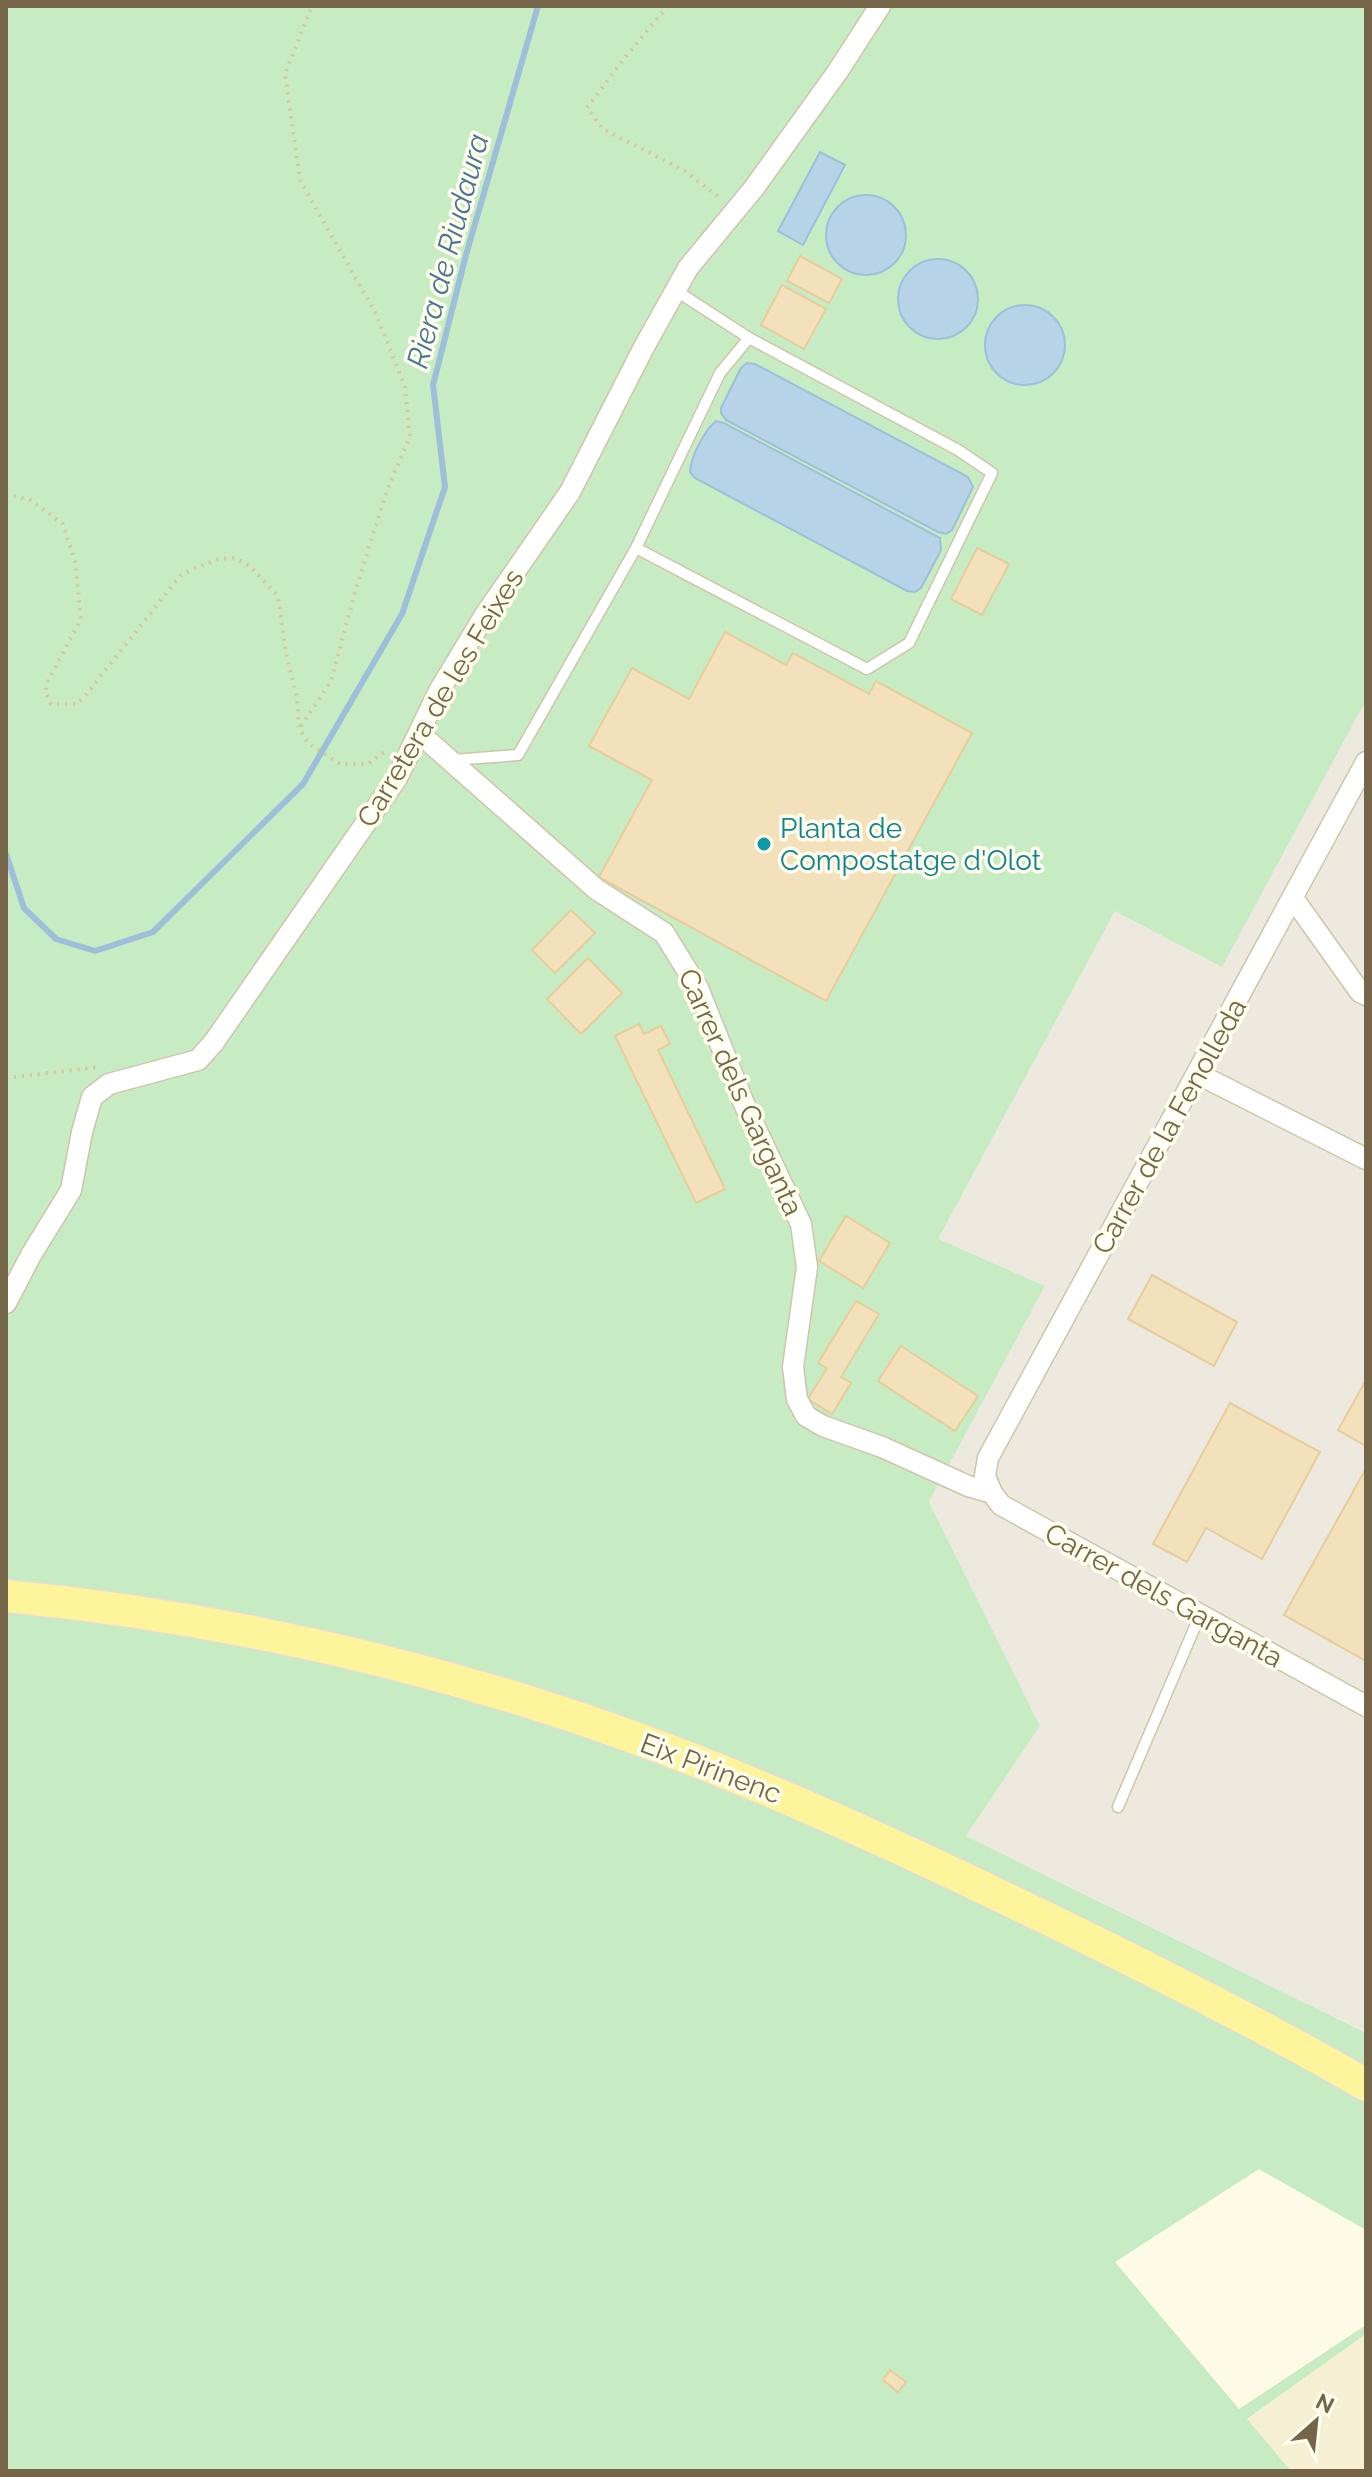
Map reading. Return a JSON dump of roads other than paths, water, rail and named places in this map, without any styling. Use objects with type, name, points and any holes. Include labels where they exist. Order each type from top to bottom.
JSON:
[{"type":"main road","name":"Eix Pirinenc","points":[[6,1596],[125,1609],[367,1656],[532,1702],[674,1753],[832,1817],[949,1871],[1160,1975],[1364,2089]]},
{"type":"street","name":"Carretera de les Feixes","points":[[6,1303],[71,1190],[92,1097],[109,1084],[198,1060],[205,1054],[397,778],[439,691],[485,615],[570,492],[688,268],[734,213],[829,84],[880,6]]},
{"type":"street","name":"Carrer dels Garganta","points":[[419,733],[596,889],[664,933],[698,988],[745,1106],[801,1224],[807,1267],[793,1367],[797,1399],[806,1416],[823,1426],[992,1493],[1001,1505],[1366,1706]]},
{"type":"street","name":"Carrer de la Fenolleda","points":[[992,1493],[985,1476],[988,1458],[1366,762]]},
{"type":"street","points":[[1293,898],[1360,992],[1366,995]]},
{"type":"street","points":[[1198,1074],[1366,1159]]},
{"type":"lane","points":[[636,548],[867,669],[909,643],[992,473],[958,450],[749,338],[675,290]]},
{"type":"lane","points":[[451,760],[518,755],[636,548],[720,373],[749,338]]},
{"type":"lane","points":[[1118,1807],[1200,1615]]},
{"type":"water","points":[[820,152],[845,165],[803,245],[778,231]]},
{"type":"water","points":[[866,195],[881,198],[894,207],[903,220],[906,235],[903,250],[894,263],[881,272],[866,275],[851,272],[838,263],[829,250],[826,235],[829,220],[838,207],[851,198]]},
{"type":"water","points":[[938,259],[953,262],[966,271],[975,284],[978,299],[975,314],[966,327],[953,336],[938,339],[923,336],[910,327],[901,314],[898,299],[901,284],[910,271],[923,262]]},
{"type":"water","points":[[1025,305],[1040,308],[1053,317],[1062,330],[1065,345],[1062,360],[1053,373],[1040,382],[1025,385],[1010,382],[997,373],[988,360],[985,345],[988,330],[997,317],[1010,308]]},
{"type":"water","points":[[747,363],[755,364],[968,477],[973,487],[952,530],[946,534],[938,532],[726,420],[721,408],[741,368]]},
{"type":"water","points":[[716,421],[940,538],[941,550],[921,588],[915,592],[907,591],[695,478],[690,472],[693,459],[703,437]]},
{"type":"waterway","name":"Riera de Riudaura","points":[[6,854],[24,908],[56,939],[95,951],[153,932],[303,784],[402,614],[445,487],[433,385],[466,255],[538,6]]},
{"type":"place","name":"Planta de Compostatge d'Olot","points":[[764,844]]}]
